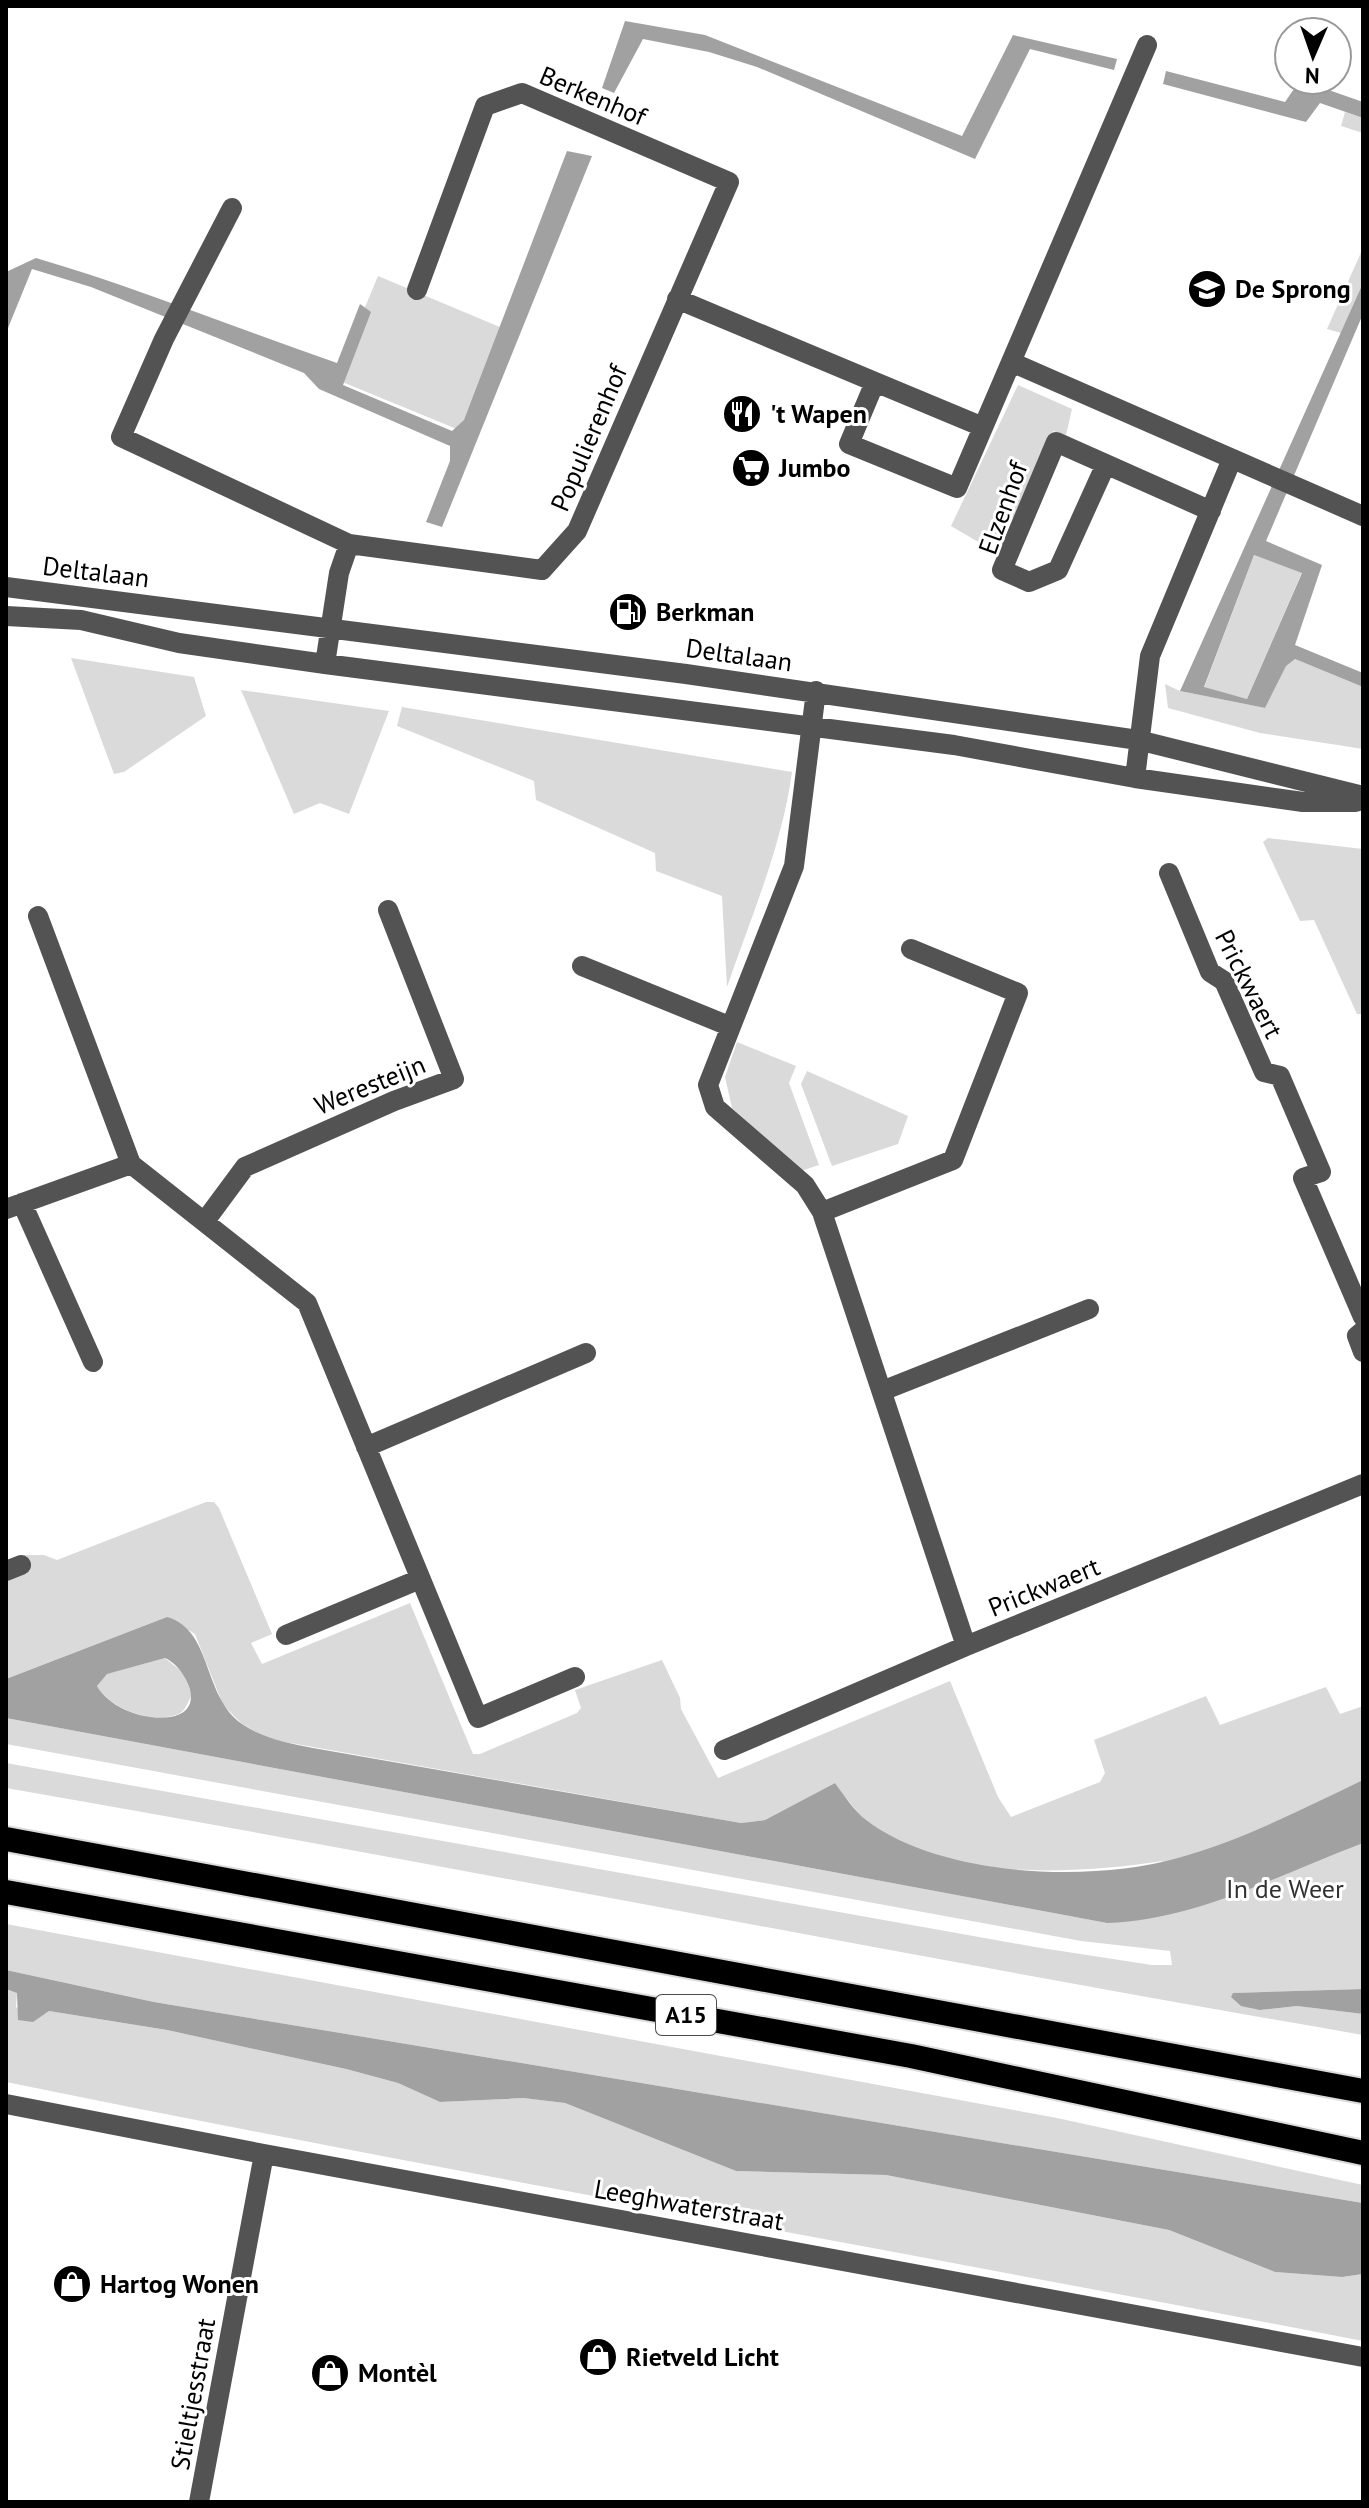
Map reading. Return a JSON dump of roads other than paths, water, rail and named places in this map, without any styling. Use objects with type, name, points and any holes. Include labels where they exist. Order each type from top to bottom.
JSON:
[{"type":"highway","name":"A15","points":[[6,1839],[1363,2091]]},
{"type":"highway","name":"A15","points":[[6,1892],[911,2056],[1363,2153]]},
{"type":"street","name":"Elzenhof","points":[[875,382],[849,444],[957,488],[1147,45]]},
{"type":"street","name":"Berkenhof","points":[[417,290],[485,106],[522,93],[729,182]]},
{"type":"street","name":"Populierenhof","points":[[232,208],[185,297],[121,437],[349,544],[542,570],[577,531],[729,182]]},
{"type":"street","name":"Elzenhof","points":[[677,299],[983,427]]},
{"type":"street","points":[[1011,362],[1363,516]]},
{"type":"street","name":"Elzenhof","points":[[1106,464],[1058,570],[1029,582],[1002,570],[1056,442],[1106,464],[1211,511]]},
{"type":"street","points":[[1135,778],[1150,656],[1232,459]]},
{"type":"street","points":[[325,664],[339,573],[349,544]]},
{"type":"street","name":"Deltalaan","points":[[6,587],[816,691],[1138,740],[1363,796]]},
{"type":"street","name":"Deltalaan","points":[[6,616],[81,620],[179,643],[325,664],[954,745],[1135,778],[1303,802],[1363,802]]},
{"type":"street","name":"Prickwaert","points":[[816,691],[794,866],[708,1085],[715,1107],[805,1185],[822,1212],[966,1646]]},
{"type":"street","name":"Prickwaert","points":[[1169,873],[1210,972],[1224,981],[1264,1072],[1280,1076],[1321,1172],[1303,1178],[1363,1317]]},
{"type":"street","name":"Weresteijn","points":[[205,1221],[245,1167],[394,1101],[454,1079],[388,910]]},
{"type":"street","points":[[38,916],[131,1164],[307,1303],[478,1718],[575,1677]]},
{"type":"street","points":[[822,1212],[953,1160],[1018,993],[911,949]]},
{"type":"street","points":[[582,966],[729,1026]]},
{"type":"street","points":[[93,1362],[14,1206],[131,1164]]},
{"type":"street","points":[[882,1391],[1089,1309]]},
{"type":"street","points":[[1363,1331],[1357,1336],[1363,1352]]},
{"type":"street","points":[[366,1447],[586,1353]]},
{"type":"street","name":"Prickwaert","points":[[724,1750],[966,1646],[1363,1484]]},
{"type":"street","points":[[286,1635],[420,1579]]},
{"type":"street","name":"Leeghwaterstraat","points":[[6,2104],[1363,2357]]},
{"type":"street","name":"Stieltjesstraat","points":[[199,2502],[264,2154]]},
{"type":"place","name":"De Sprong","points":[[1207,289]]},
{"type":"place","name":"'t Wapen","points":[[742,414]]},
{"type":"place","name":"Jumbo","points":[[751,468]]},
{"type":"place","name":"Berkman","points":[[628,612]]},
{"type":"place","name":"Hartog Wonen","points":[[72,2284]]},
{"type":"place","name":"Rietveld Licht","points":[[598,2357]]},
{"type":"place","name":"Montèl","points":[[330,2373]]},
{"type":"park label","name":"In de Weer","points":[[1285,1889]]}]
